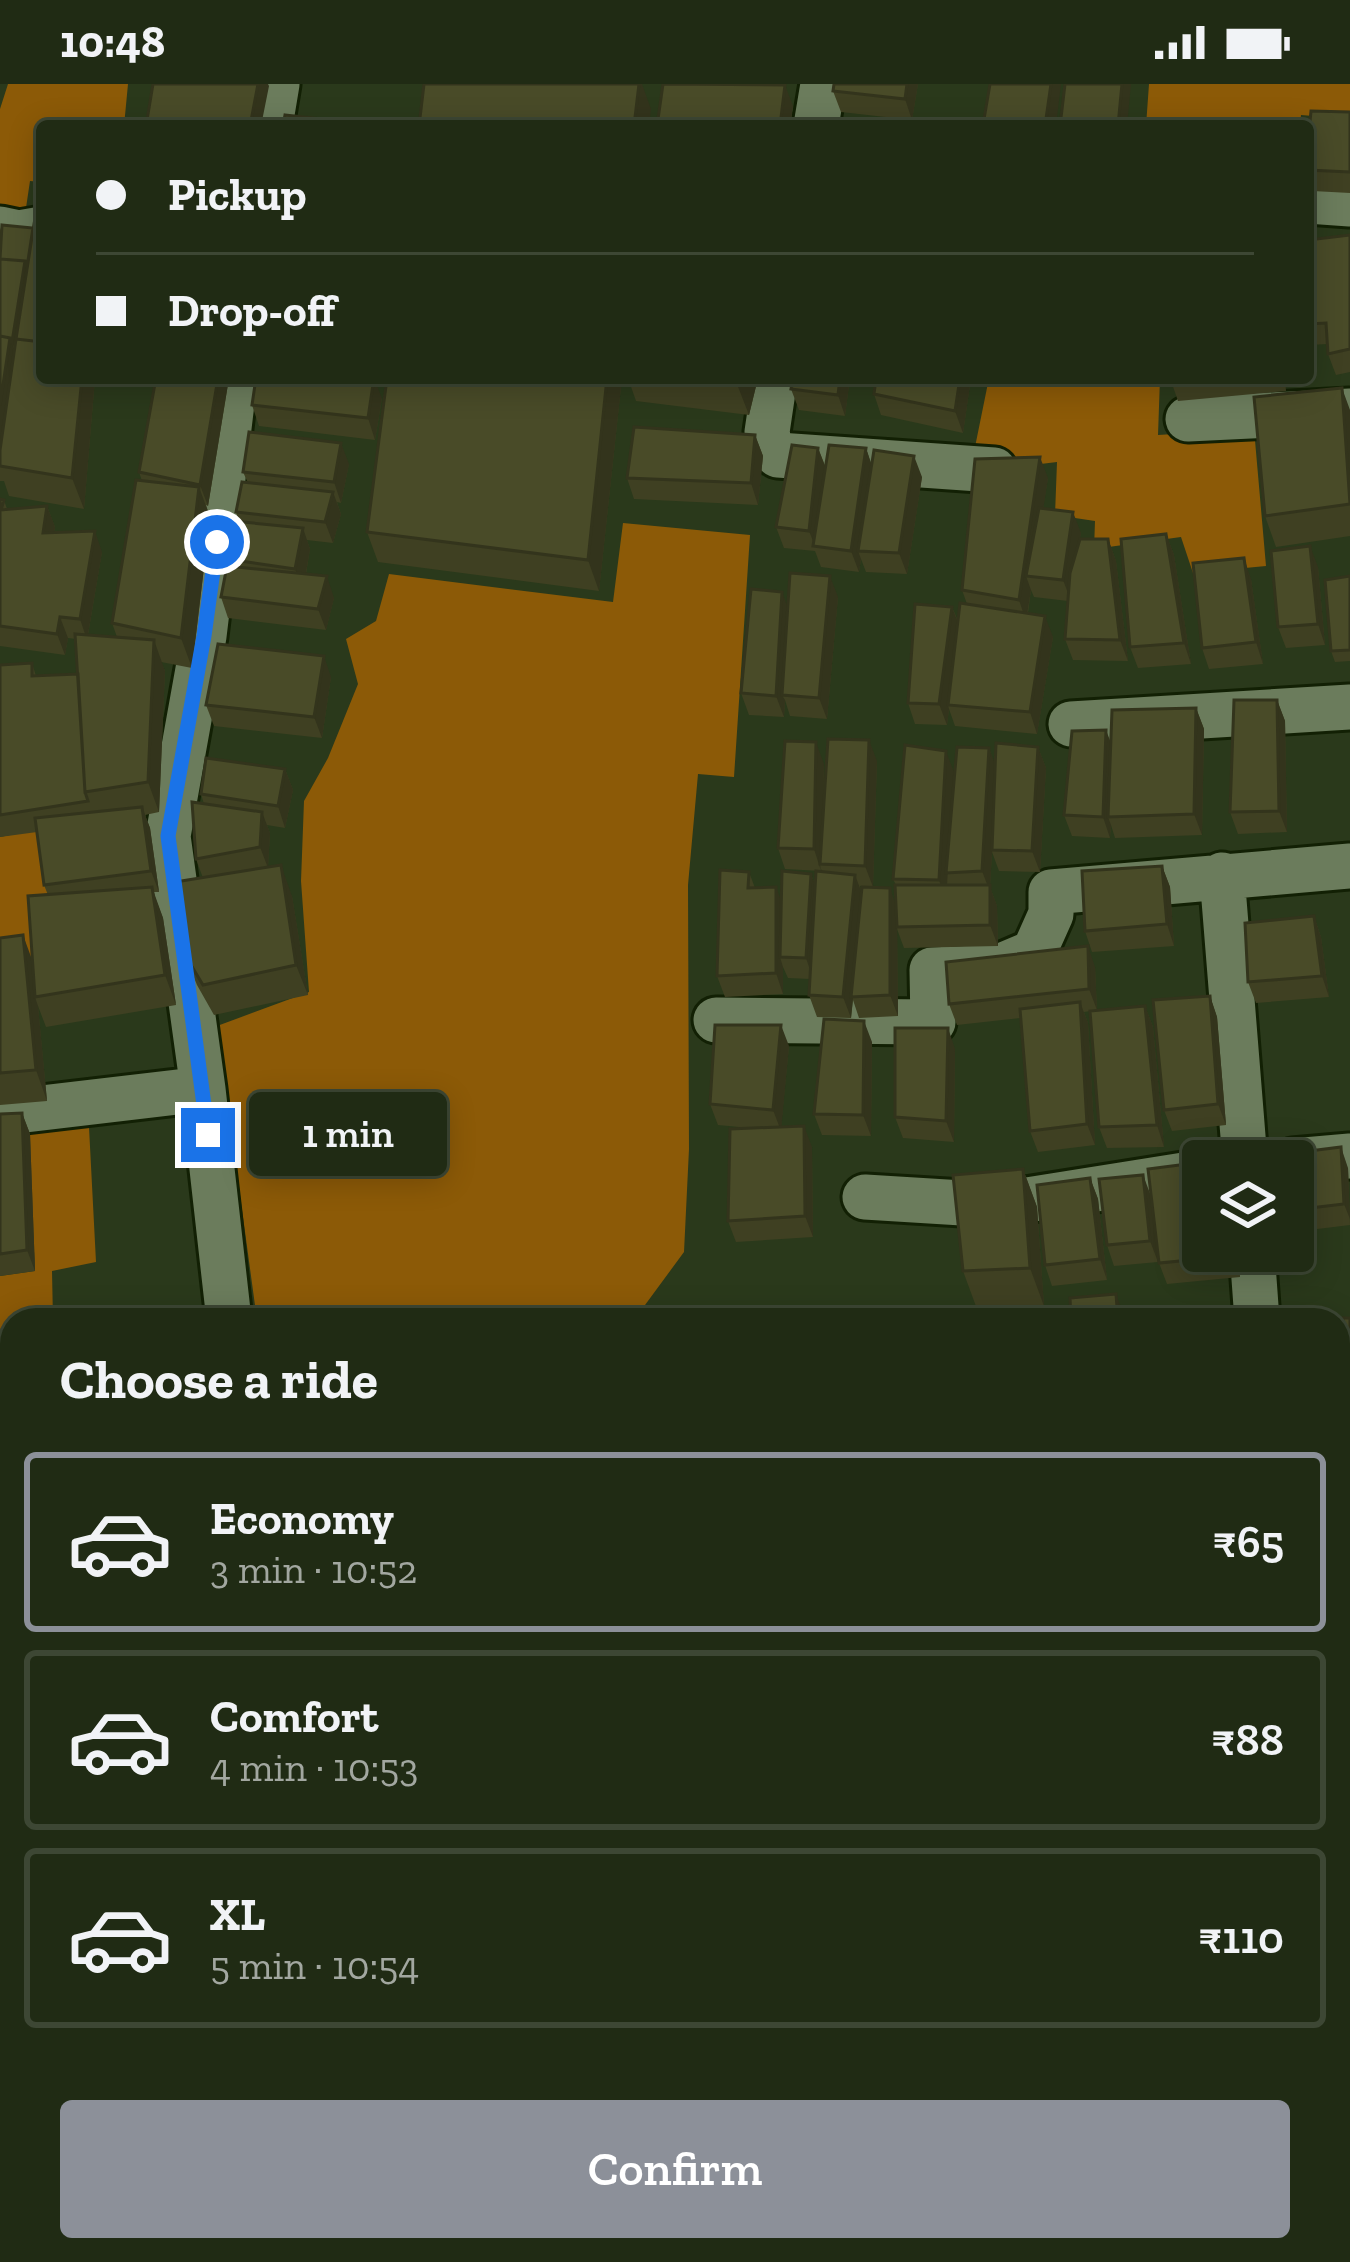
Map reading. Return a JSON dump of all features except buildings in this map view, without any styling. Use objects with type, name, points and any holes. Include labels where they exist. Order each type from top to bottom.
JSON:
[{"type":"street","points":[[271,120],[277,84]]},
{"type":"street","points":[[817,120],[823,84]]},
{"type":"street","points":[[1314,201],[1350,204]]},
{"type":"street","points":[[0,229],[36,231]]},
{"type":"street","points":[[228,1308],[168,836],[204,636],[235,384]]},
{"type":"street","points":[[775,384],[767,432],[770,448],[778,455],[994,470]]},
{"type":"street","points":[[1188,419],[1350,411]]},
{"type":"street","points":[[1071,724],[1350,707]]},
{"type":"street","points":[[716,1020],[933,1022],[932,970],[999,967],[1034,952],[1051,914],[1051,892],[1350,866]]},
{"type":"street","points":[[1222,875],[1243,1140]]},
{"type":"street","points":[[0,1113],[203,1089]]},
{"type":"street","points":[[1314,1159],[1350,1156]]},
{"type":"street","points":[[865,1197],[995,1204],[1182,1175]]},
{"type":"street","points":[[1254,1272],[1256,1308]]},
{"type":"shaded area","points":[[8,84],[128,84],[125,120],[36,120],[36,182],[30,181],[23,228],[0,224],[0,109]]},
{"type":"shaded area","points":[[1149,84],[1350,84],[1350,119],[1301,115],[1301,120],[1146,120]]},
{"type":"shaded area","points":[[988,384],[1160,384],[1158,435],[1254,429],[1266,566],[1193,573],[1181,537],[1094,549],[1095,521],[1055,515],[1057,462],[1007,468],[975,447]]},
{"type":"shaded area","points":[[623,523],[750,535],[734,777],[698,774],[688,885],[689,1149],[684,1252],[643,1308],[255,1308],[217,1026],[309,992],[301,881],[304,801],[328,758],[358,684],[346,639],[376,621],[389,574],[613,602]]},
{"type":"shaded area","points":[[41,829],[52,906],[34,965],[0,969],[0,837]]},
{"type":"shaded area","points":[[88,1108],[96,1262],[52,1271],[53,1308],[0,1308],[0,1276],[35,1271],[27,1114]]},
{"type":"route","points":[[208,1135],[168,836],[217,542]]}]
